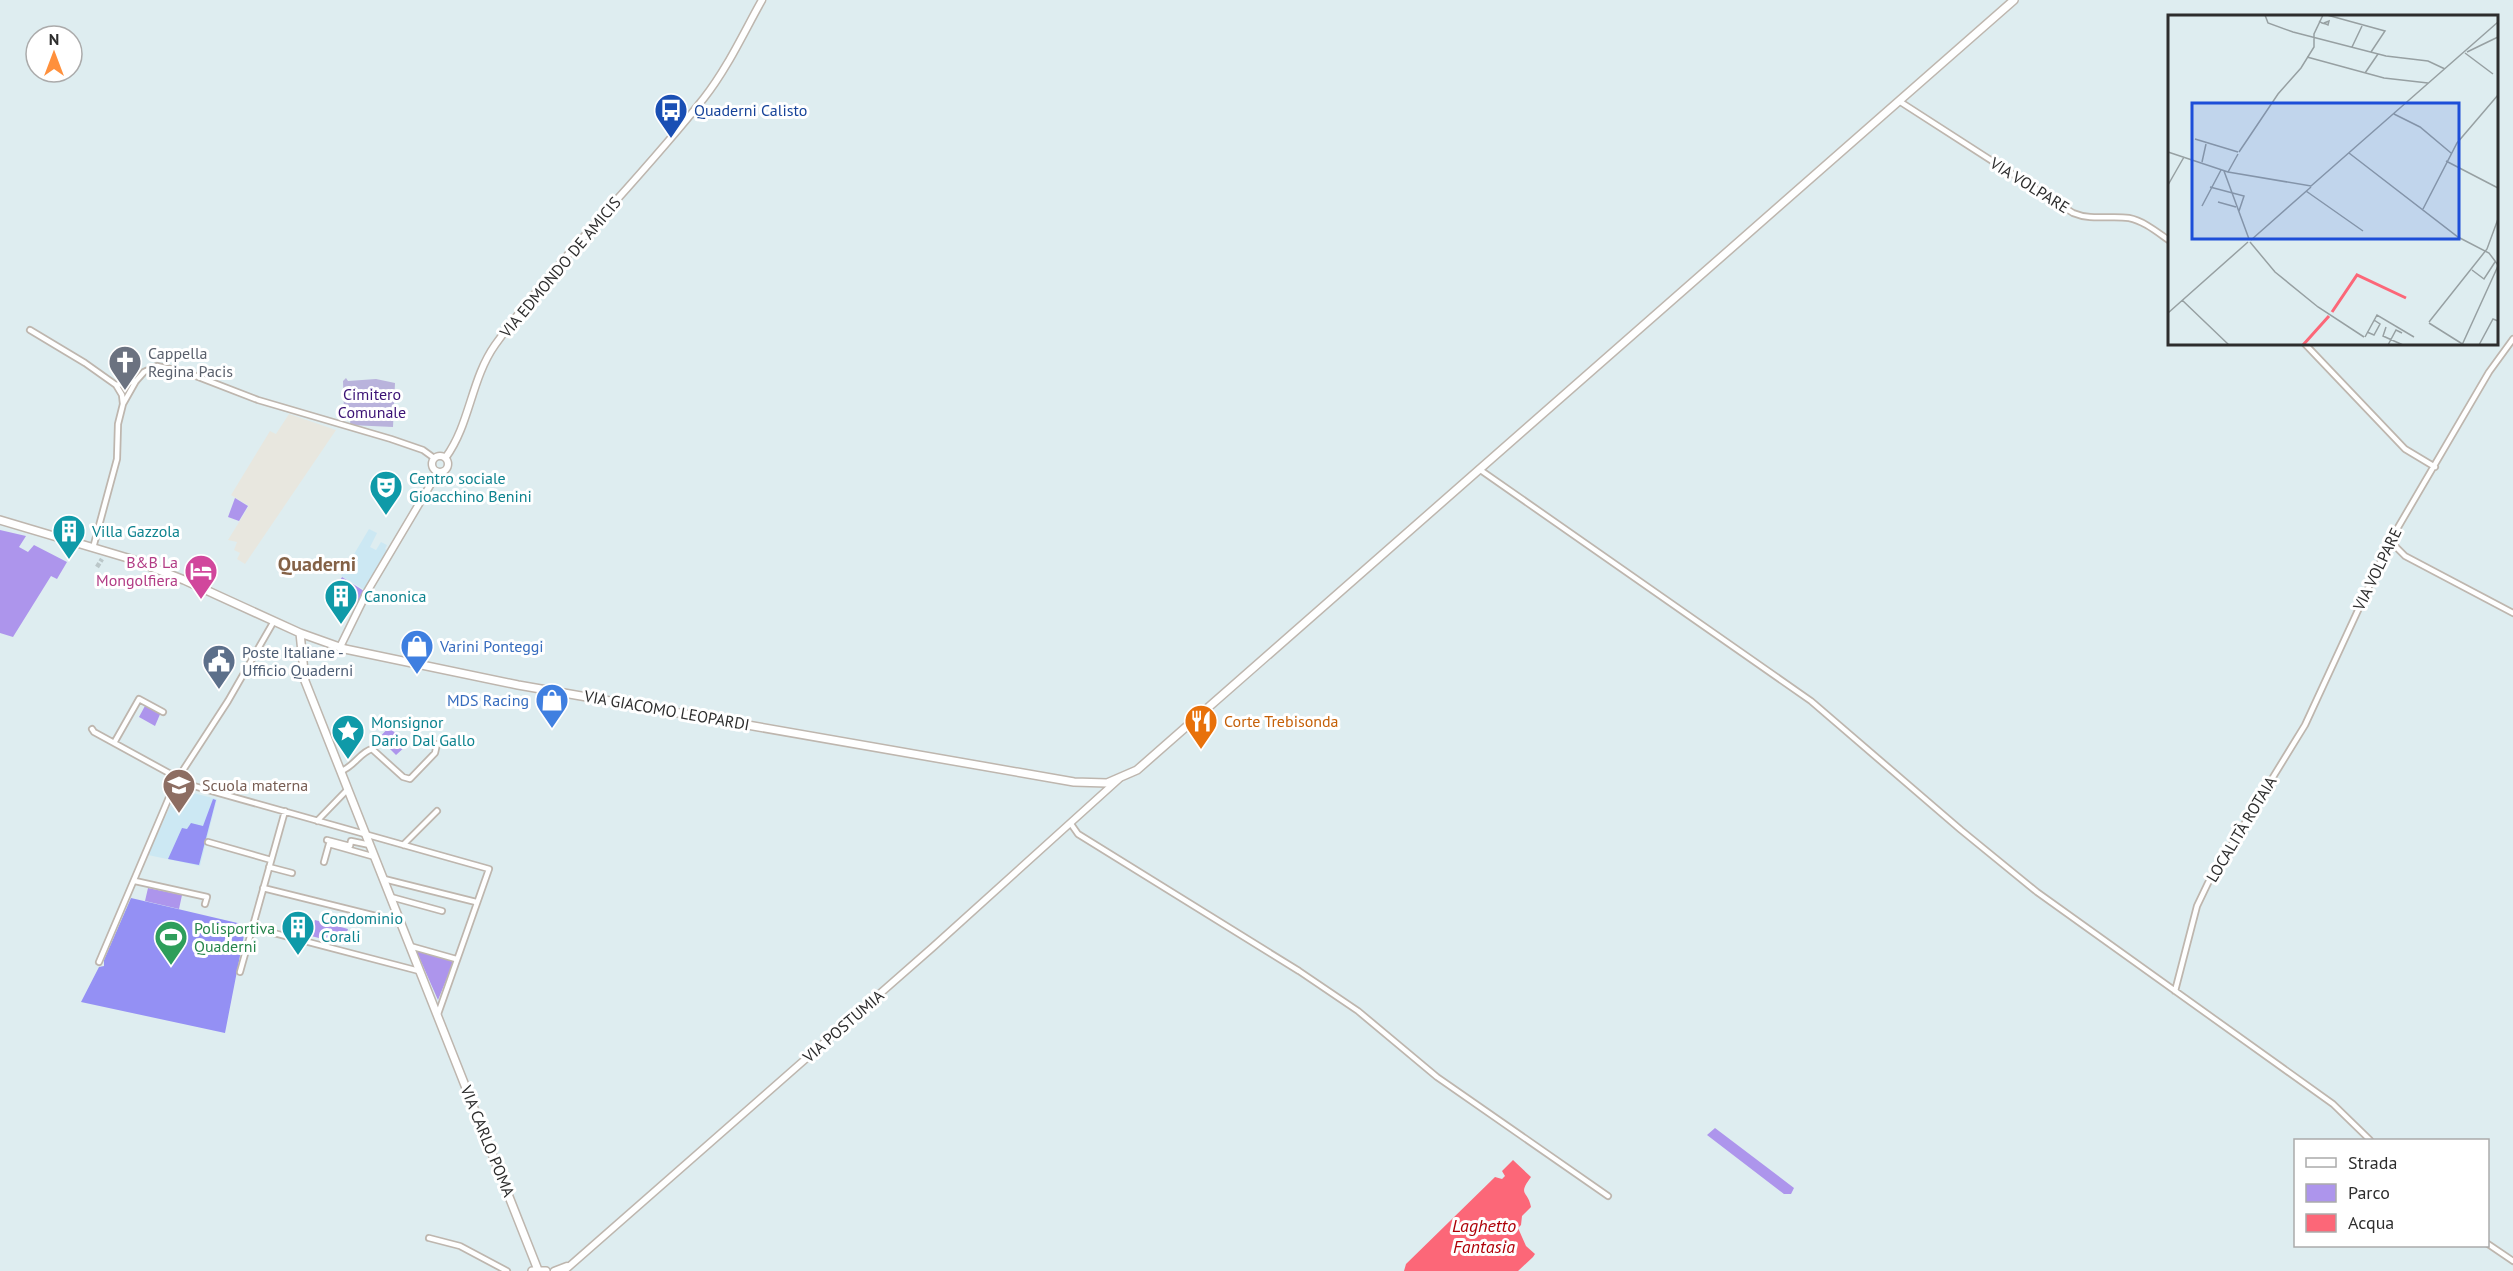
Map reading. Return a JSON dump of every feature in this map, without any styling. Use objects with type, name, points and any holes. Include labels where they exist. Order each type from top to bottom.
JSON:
[{"type":"main road","points":[[1119,779],[1137,770],[2014,0]]},
{"type":"main road","name":"VIA GIACOMO LEOPARDI","points":[[0,520],[106,552],[187,581],[300,633],[340,647],[536,688],[1074,782],[1099,784],[1119,779]]},
{"type":"main road","name":"VIA CARLO POMA","points":[[300,633],[305,681],[538,1270]]},
{"type":"street","name":"VIA EDMONDO DE AMICIS","points":[[446,457],[457,440],[483,367],[494,347],[549,276],[705,97],[762,0]]},
{"type":"street","name":"VIA VOLPARE","points":[[1899,101],[2073,213],[2092,218],[2131,218],[2168,240]]},
{"type":"street","points":[[30,330],[85,363],[116,385],[123,395]]},
{"type":"street","name":"VIA VOLPARE","points":[[2328,676],[2390,541],[2489,372],[2513,339]]},
{"type":"street","points":[[2306,345],[2405,449],[2434,467]]},
{"type":"street","points":[[116,385],[126,385],[136,381],[151,368],[157,366],[173,368],[253,398],[423,450],[434,458]]},
{"type":"street","points":[[123,395],[131,391],[136,381]]},
{"type":"street","points":[[126,385],[131,391]]},
{"type":"street","points":[[93,548],[117,459],[118,424],[126,385]]},
{"type":"street","points":[[340,647],[368,590],[438,472],[447,469],[449,464],[446,457],[434,458]]},
{"type":"street","points":[[434,458],[432,466],[438,472]]},
{"type":"street","points":[[1479,469],[1811,701],[1960,830],[2037,892],[2333,1104],[2369,1139]]},
{"type":"street","points":[[2390,541],[2405,556],[2513,613]]},
{"type":"street","points":[[102,559],[106,552]]},
{"type":"street","points":[[187,581],[194,567],[201,564],[210,571],[203,588]]},
{"type":"street","points":[[99,962],[177,779],[228,702],[274,621]]},
{"type":"street","name":"LOCALITÀ ROTAIA","points":[[2175,992],[2197,906],[2208,883],[2294,744],[2328,676]]},
{"type":"street","points":[[114,743],[139,699],[163,712]]},
{"type":"street","points":[[92,729],[177,779],[489,869],[438,1014]]},
{"type":"street","points":[[341,771],[372,748],[403,777],[410,779],[435,753],[437,744]]},
{"type":"street","name":"VIA POSTUMIA","points":[[564,1271],[1071,824],[1119,779]]},
{"type":"street","points":[[317,821],[348,789]]},
{"type":"street","points":[[240,972],[285,811]]},
{"type":"street","points":[[163,812],[171,815]]},
{"type":"street","points":[[403,845],[437,812]]},
{"type":"street","points":[[1071,824],[1078,834],[1098,848],[1299,971],[1358,1011],[1429,1070],[1502,1124],[1557,1159],[1608,1196]]},
{"type":"street","points":[[153,836],[160,838]]},
{"type":"street","points":[[327,840],[350,846],[351,841],[371,845]]},
{"type":"street","points":[[208,842],[271,860]]},
{"type":"street","points":[[324,862],[328,844],[375,857]]},
{"type":"street","points":[[269,867],[292,873]]},
{"type":"street","points":[[384,879],[476,902]]},
{"type":"street","points":[[135,881],[207,897],[205,904]]},
{"type":"street","points":[[263,888],[401,922]]},
{"type":"street","points":[[391,897],[442,910]]},
{"type":"street","points":[[251,927],[420,971]]},
{"type":"street","points":[[410,946],[456,959]]},
{"type":"street","points":[[429,1238],[460,1246],[507,1271]]},
{"type":"street","points":[[2489,1245],[2513,1260]]},
{"type":"street","points":[[554,1271],[570,1265]]},
{"type":"shaded area","points":[[289,414],[336,430],[245,564],[237,559],[240,553],[234,550],[237,542],[228,540],[249,506],[231,495],[270,431],[276,434]]},
{"type":"shaded area","points":[[369,529],[377,533],[370,547],[376,550],[381,542],[387,545],[385,549],[388,551],[365,590],[341,576]]},
{"type":"shaded area","points":[[200,562],[216,569],[208,585],[187,575],[192,565]]},
{"type":"shaded area","points":[[177,791],[217,799],[200,866],[148,855]]},
{"type":"shaded area","points":[[213,799],[216,800],[199,865],[168,859],[182,828],[187,829],[191,823],[203,826]]},
{"type":"shaded area","name":"Polisportiva Quaderni","points":[[131,898],[246,925],[225,1033],[81,1002],[99,967],[104,966],[104,960]]},
{"type":"green space","name":"Cimitero Comunale","points":[[346,378],[348,381],[376,379],[395,383],[393,427],[350,425],[351,413],[344,412],[343,381]]},
{"type":"green space","points":[[235,498],[248,506],[239,521],[228,517]]},
{"type":"green space","points":[[0,530],[26,536],[19,547],[28,552],[34,545],[67,562],[57,579],[51,576],[13,637],[0,633]]},
{"type":"green space","points":[[342,577],[364,591],[357,604],[334,592]]},
{"type":"green space","points":[[146,704],[161,712],[155,726],[139,717]]},
{"type":"green space","points":[[389,727],[407,745],[396,755],[379,738]]},
{"type":"green space","points":[[148,888],[182,895],[179,909],[145,901]]},
{"type":"green space","points":[[315,920],[348,929],[346,935],[342,934],[343,944],[311,936]]},
{"type":"green space","points":[[416,950],[454,961],[438,1000]]},
{"type":"green space","points":[[1715,1128],[1794,1188],[1791,1194],[1784,1194],[1707,1135]]},
{"type":"water","name":"Laghetto Fantasia","points":[[1513,1160],[1531,1177],[1524,1190],[1531,1207],[1522,1216],[1521,1225],[1518,1228],[1526,1246],[1535,1254],[1533,1257],[1518,1271],[1404,1271],[1406,1264],[1495,1177],[1502,1179],[1505,1176],[1502,1171]]},
{"type":"tunnel","points":[[97,567],[102,559]]},
{"type":"place","name":"Quaderni Calisto","points":[[671,139]]},
{"type":"place","name":"Cappella Regina Pacis","points":[[125,391]]},
{"type":"place","name":"Centro sociale Gioacchino Benini","points":[[386,516]]},
{"type":"place","name":"Villa Gazzola","points":[[69,560]]},
{"type":"place","name":"B&B La Mongolfiera","points":[[201,600]]},
{"type":"place","name":"Canonica","points":[[341,625]]},
{"type":"place","name":"Varini Ponteggi","points":[[417,675]]},
{"type":"place","name":"Poste Italiane - Ufficio Quaderni","points":[[219,690]]},
{"type":"place","name":"MDS Racing","points":[[552,729]]},
{"type":"place","name":"Corte Trebisonda","points":[[1201,750]]},
{"type":"place","name":"Monsignor Dario Dal Gallo","points":[[348,760]]},
{"type":"place","name":"Scuola materna","points":[[179,814]]},
{"type":"place","name":"Condominio Corali","points":[[298,956]]},
{"type":"place","name":"Polisportiva Quaderni","points":[[171,966]]},
{"type":"district","name":"Quaderni","points":[[317,564]]}]
